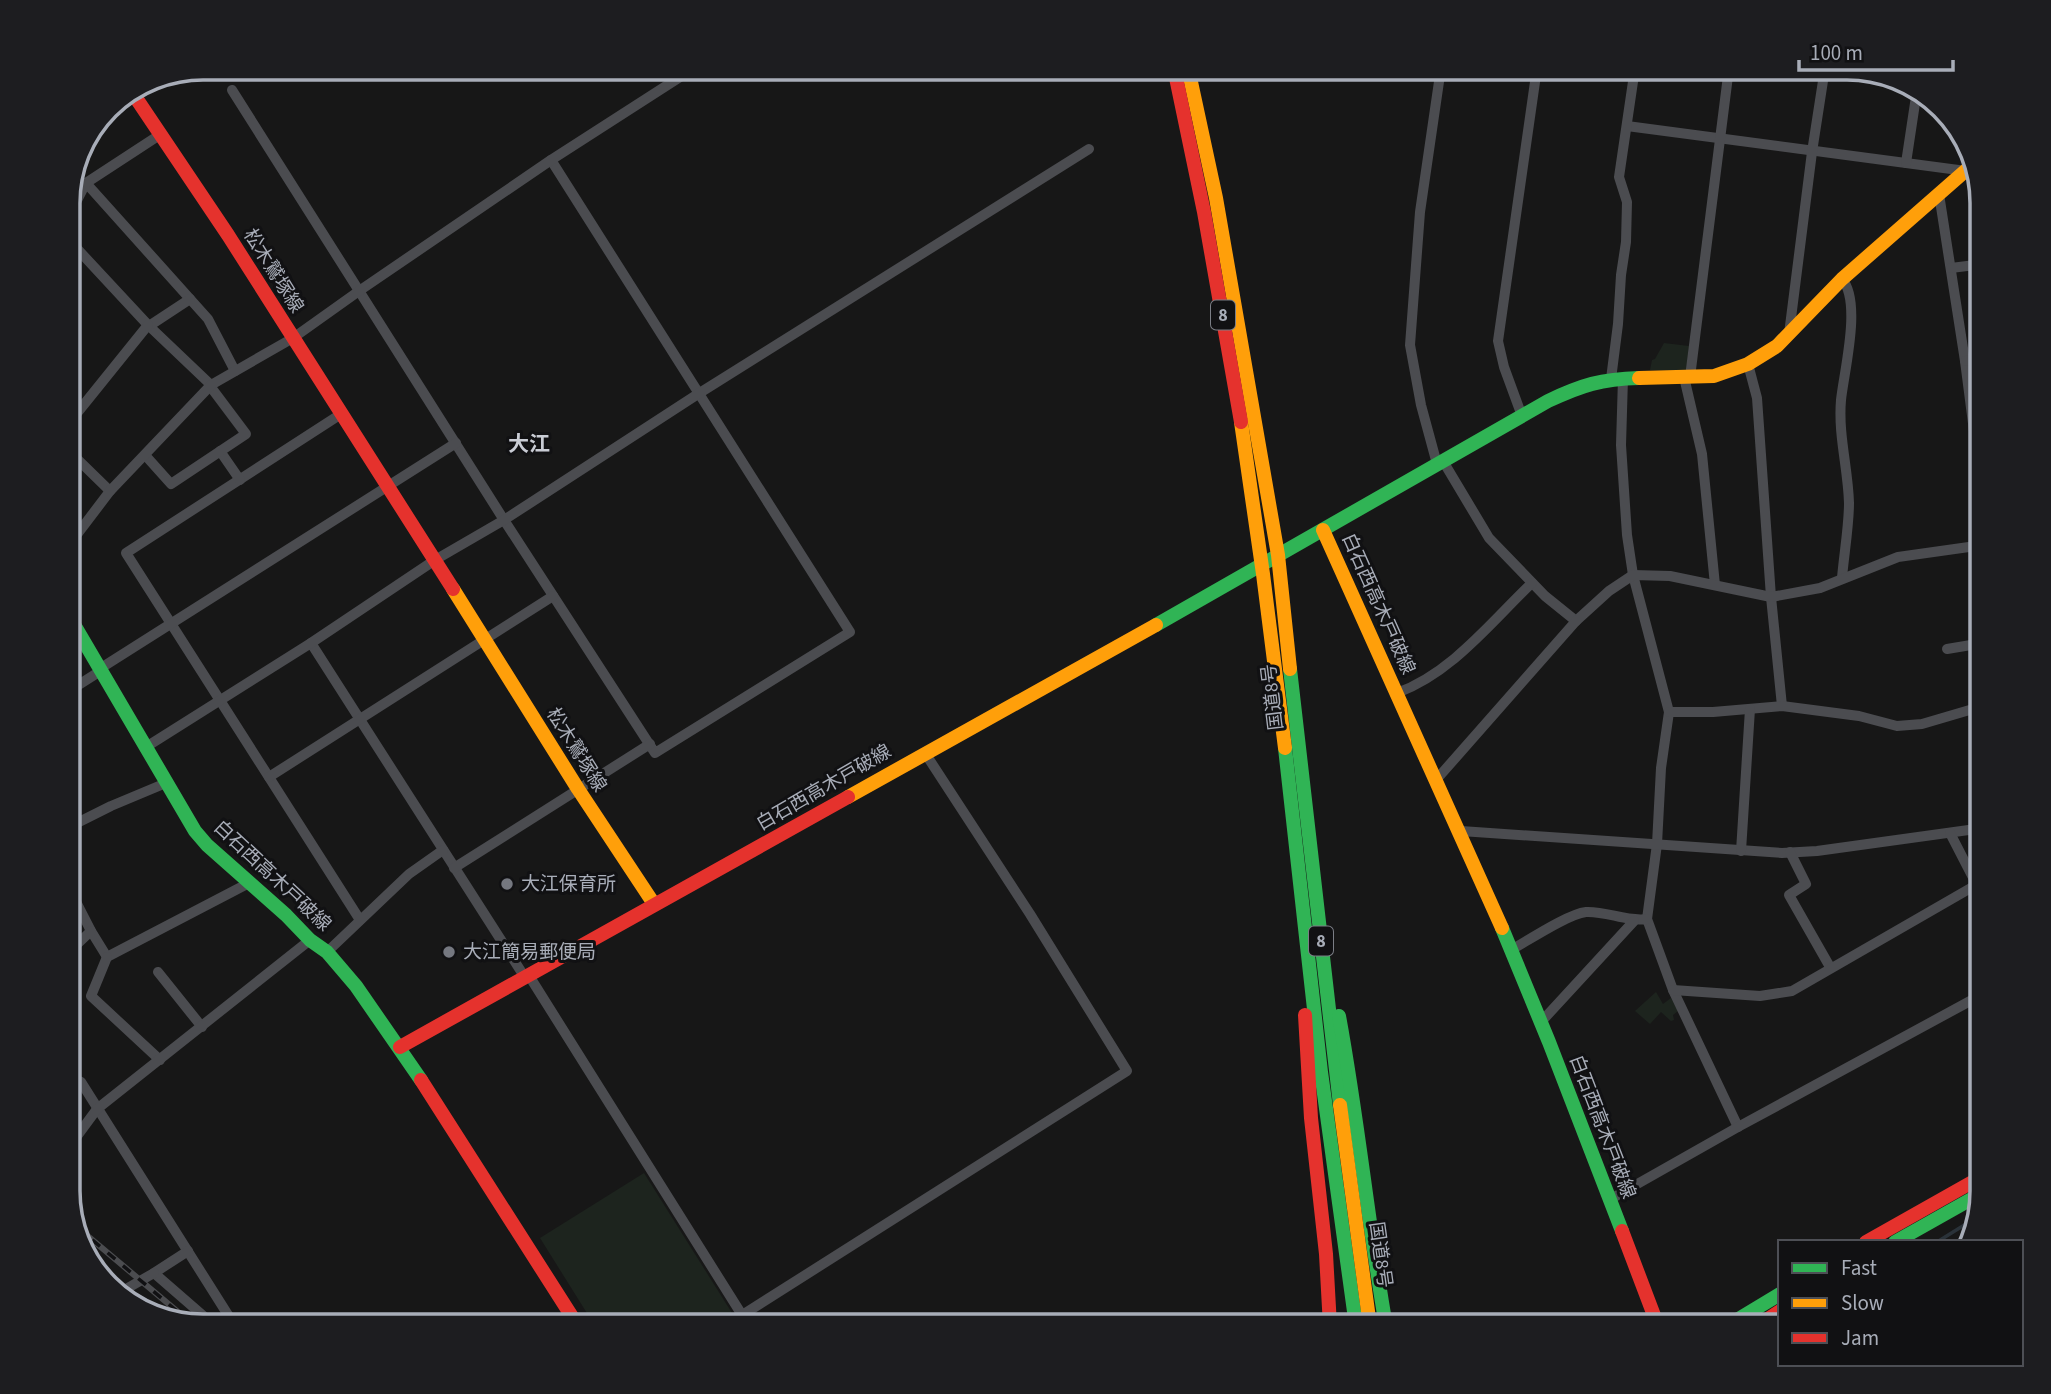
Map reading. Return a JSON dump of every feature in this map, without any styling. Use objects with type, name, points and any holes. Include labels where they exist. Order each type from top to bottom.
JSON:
[{"type":"main road","name":"国道8号","points":[[1177,80],[1203,201],[1239,410],[1305,920],[1330,1154],[1354,1313]]},
{"type":"main road","name":"国道8号","points":[[1191,80],[1216,198],[1278,555],[1323,962],[1368,1313]]},
{"type":"main road","name":"松木鷲塚線","points":[[137,100],[388,486],[653,904]]},
{"type":"main road","points":[[1320,532],[1521,416],[1579,386],[1617,378],[1714,376],[1748,364],[1777,346],[1842,279],[1966,171]]},
{"type":"main road","name":"白石西高木戸破線","points":[[653,904],[728,865],[1320,532],[1461,831],[1541,1022],[1652,1313]]},
{"type":"main road","name":"白石西高木戸破線","points":[[81,636],[195,831],[310,940],[327,952],[356,986],[400,1047]]},
{"type":"main road","points":[[570,1313],[400,1047],[653,904]]},
{"type":"main road","points":[[1305,920],[1305,1033],[1329,1313]]},
{"type":"main road","points":[[1323,962],[1343,1027],[1384,1313]]},
{"type":"main road","points":[[1870,1240],[1970,1183]]},
{"type":"main road","points":[[1899,1240],[1969,1200]]},
{"type":"main road","points":[[1749,1313],[1778,1295]]},
{"type":"street","points":[[81,529],[110,491],[210,386],[293,338],[551,160],[675,80]]},
{"type":"street","points":[[1439,80],[1420,212],[1410,345],[1422,405],[1440,462],[1489,538],[1532,583],[1576,621]]},
{"type":"street","points":[[1521,416],[1498,341],[1535,80]]},
{"type":"street","points":[[1633,80],[1619,177],[1627,202],[1626,242],[1620,275],[1617,378],[1627,535],[1633,575],[1669,712],[1661,768],[1657,845],[1647,919],[1674,990],[1738,1127]]},
{"type":"street","points":[[1715,585],[1702,454],[1687,377],[1726,80]]},
{"type":"street","points":[[1789,334],[1823,80]]},
{"type":"street","points":[[232,90],[655,753],[850,632],[551,160]]},
{"type":"street","points":[[1906,163],[1915,101]]},
{"type":"street","points":[[1627,126],[1812,152],[1965,168]]},
{"type":"street","points":[[82,192],[86,183],[161,134]]},
{"type":"street","points":[[146,747],[311,643],[435,560],[504,520],[698,394],[1089,149]]},
{"type":"street","points":[[86,183],[208,319],[235,371]]},
{"type":"street","points":[[1939,194],[1970,392]]},
{"type":"street","points":[[81,253],[148,326],[210,386],[246,434],[171,484],[145,455]]},
{"type":"street","points":[[1951,268],[1970,266]]},
{"type":"street","points":[[1842,279],[1850,293],[1849,354],[1841,402],[1843,456],[1849,504],[1842,578]]},
{"type":"street","points":[[81,408],[148,326],[190,299]]},
{"type":"street","points":[[1965,361],[1970,360]]},
{"type":"street","points":[[1748,364],[1757,398],[1782,705]]},
{"type":"street","points":[[341,414],[126,553],[360,920]]},
{"type":"street","points":[[81,683],[456,443]]},
{"type":"street","points":[[220,451],[240,480]]},
{"type":"street","points":[[81,463],[110,491]]},
{"type":"street","points":[[1436,780],[1576,621],[1609,591],[1633,575],[1670,576],[1772,597],[1820,588],[1898,557],[1970,546]]},
{"type":"street","points":[[1397,693],[1414,687],[1447,665],[1532,583]]},
{"type":"street","points":[[270,777],[553,596]]},
{"type":"street","points":[[311,643],[741,1313]]},
{"type":"street","points":[[1947,649],[1970,645]]},
{"type":"street","points":[[1669,712],[1782,705],[1859,716],[1897,726],[1922,724],[1970,710]]},
{"type":"street","points":[[1741,850],[1749,709]]},
{"type":"street","points":[[454,869],[650,744]]},
{"type":"street","points":[[745,1313],[1127,1071],[1031,914],[925,753]]},
{"type":"street","points":[[81,821],[166,783]]},
{"type":"street","points":[[1461,831],[1790,852],[1817,851],[1970,830]]},
{"type":"street","points":[[1950,833],[1970,873]]},
{"type":"street","points":[[327,952],[409,874],[443,850]]},
{"type":"street","points":[[1790,852],[1806,884],[1789,895],[1830,968]]},
{"type":"street","points":[[160,1060],[91,996],[107,957],[249,883]]},
{"type":"street","points":[[1674,990],[1760,996],[1792,991],[1970,888]]},
{"type":"street","points":[[81,911],[107,957]]},
{"type":"street","points":[[1511,950],[1574,915],[1586,912],[1614,915],[1634,921],[1647,919]]},
{"type":"street","points":[[1541,1022],[1634,921]]},
{"type":"street","points":[[81,941],[91,931]]},
{"type":"street","points":[[81,1131],[97,1109],[310,940]]},
{"type":"street","points":[[158,972],[202,1027]]},
{"type":"street","points":[[1609,1200],[1970,1002]]},
{"type":"street","points":[[81,1082],[227,1313]]},
{"type":"street","points":[[129,1288],[188,1251]]},
{"type":"street","points":[[154,1273],[200,1313]]},
{"type":"shaded area","points":[[1664,343],[1689,346],[1686,371],[1650,370],[1652,360]]},
{"type":"shaded area","points":[[1656,992],[1663,1004],[1671,998],[1678,1011],[1673,1015],[1674,1020],[1671,1021],[1661,1012],[1650,1024],[1635,1011]]},
{"type":"shaded area","points":[[644,1173],[732,1313],[587,1313],[540,1238]]},
{"type":"waterway","points":[[1940,1240],[1965,1224]]},
{"type":"railway","points":[[91,1239],[175,1310]]},
{"type":"traffic: fast","points":[[1156,625],[1548,401],[1592,384],[1639,378]]},
{"type":"traffic: fast","points":[[81,636],[195,831],[310,940],[327,952],[356,986],[421,1080]]},
{"type":"traffic: fast","points":[[1290,669],[1340,1105]]},
{"type":"traffic: fast","points":[[1285,748],[1321,1072],[1354,1313]]},
{"type":"traffic: fast","points":[[1502,928],[1622,1231]]},
{"type":"traffic: fast","points":[[1339,1016],[1384,1313]]},
{"type":"traffic: fast","points":[[1899,1240],[1969,1200]]},
{"type":"traffic: fast","points":[[1749,1313],[1778,1295]]},
{"type":"traffic: slow","points":[[1191,80],[1216,198],[1278,555],[1290,669]]},
{"type":"traffic: slow","points":[[1639,378],[1714,376],[1748,364],[1777,346],[1842,279],[1966,171]]},
{"type":"traffic: slow","points":[[1241,422],[1285,748]]},
{"type":"traffic: slow","points":[[1323,530],[1502,928]]},
{"type":"traffic: slow","points":[[453,589],[578,789],[654,904]]},
{"type":"traffic: slow","points":[[848,797],[1156,625]]},
{"type":"traffic: slow","points":[[1340,1105],[1368,1313]]},
{"type":"traffic: jam","points":[[1176,80],[1204,212],[1241,422]]},
{"type":"traffic: jam","points":[[137,100],[228,235],[453,589]]},
{"type":"traffic: jam","points":[[400,1047],[848,797]]},
{"type":"traffic: jam","points":[[1305,1015],[1311,1118],[1326,1254],[1329,1313]]},
{"type":"traffic: jam","points":[[421,1080],[570,1313]]},
{"type":"traffic: jam","points":[[1870,1240],[1970,1183]]},
{"type":"traffic: jam","points":[[1622,1231],[1653,1313]]},
{"type":"place","name":"大江保育所","points":[[507,884]]},
{"type":"place","name":"大江簡易郵便局","points":[[449,952]]},
{"type":"district","name":"大江","points":[[529,444]]}]
